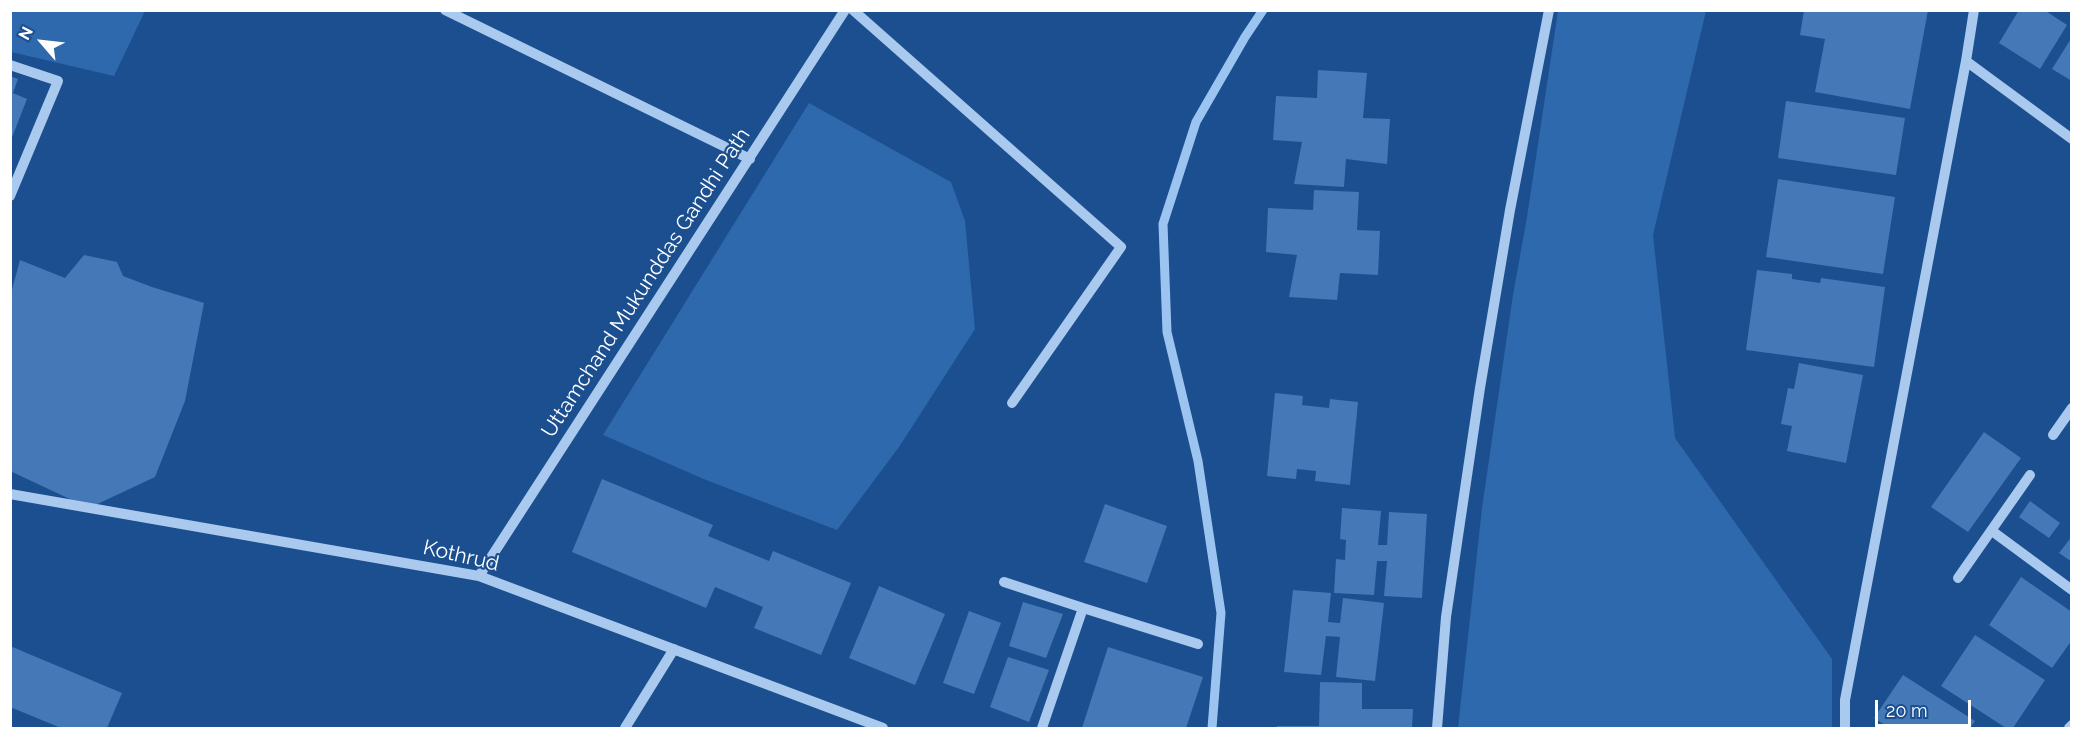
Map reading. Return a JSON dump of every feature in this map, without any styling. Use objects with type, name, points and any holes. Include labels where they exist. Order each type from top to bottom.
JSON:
[{"type":"street","points":[[446,10],[750,159]]},
{"type":"street","name":"Uttamchand Mukunddas Gandhi Path","points":[[479,576],[845,10]]},
{"type":"street","points":[[854,10],[1121,247],[1012,403]]},
{"type":"street","points":[[1437,729],[1446,617],[1480,388],[1510,210],[1549,10]]},
{"type":"street","points":[[1845,729],[1847,688],[1974,10]]},
{"type":"street","points":[[1966,61],[2072,139]]},
{"type":"street","points":[[10,64],[58,81],[10,196]]},
{"type":"street","points":[[2053,435],[2072,408]]},
{"type":"street","points":[[1958,578],[1996,535],[2030,475]]},
{"type":"street","name":"Kothrud","points":[[10,494],[479,576],[883,729]]},
{"type":"street","points":[[1996,535],[2072,590]]},
{"type":"street","points":[[1004,582],[1198,644]]},
{"type":"street","points":[[1042,729],[1083,608]]},
{"type":"street","points":[[625,729],[674,649]]},
{"type":"street","points":[[2069,729],[2072,725]]},
{"type":"shaded area","points":[[11,10],[145,11],[114,76],[11,52]]},
{"type":"shaded area","points":[[1558,11],[1706,11],[1653,235],[1675,438],[1832,659],[1832,728],[1458,728],[1482,508]]},
{"type":"shaded area","points":[[809,103],[951,182],[965,221],[975,329],[899,447],[837,530],[706,480],[603,435]]},
{"type":"building","points":[[1804,10],[1928,10],[1910,109],[1815,92],[1825,39],[1800,35]]},
{"type":"building","points":[[2019,10],[2044,10],[2067,25],[2040,69],[1999,43]]},
{"type":"building","points":[[2072,37],[2072,81],[2052,69]]},
{"type":"building","points":[[1318,70],[1367,73],[1363,118],[1390,119],[1387,164],[1346,159],[1344,187],[1294,184],[1302,142],[1273,140],[1276,96],[1317,98]]},
{"type":"building","points":[[10,76],[18,79],[13,93],[27,99],[11,140]]},
{"type":"building","points":[[1786,101],[1905,118],[1896,175],[1778,158]]},
{"type":"building","points":[[1778,179],[1895,197],[1883,274],[1766,257]]},
{"type":"building","points":[[1314,190],[1359,192],[1357,230],[1380,231],[1378,275],[1340,273],[1337,300],[1289,297],[1297,255],[1266,252],[1268,208],[1313,210]]},
{"type":"building","points":[[84,255],[117,262],[123,276],[204,303],[185,401],[155,477],[89,508],[10,471],[10,297],[20,260],[65,278]]},
{"type":"building","points":[[1757,270],[1792,274],[1792,279],[1820,283],[1821,278],[1885,287],[1874,367],[1746,350]]},
{"type":"building","points":[[1799,363],[1863,375],[1846,463],[1787,451],[1792,426],[1781,424],[1788,388],[1794,389]]},
{"type":"building","points":[[1275,393],[1303,396],[1302,405],[1329,408],[1330,399],[1358,402],[1350,485],[1315,481],[1316,471],[1297,469],[1296,479],[1267,476]]},
{"type":"building","points":[[1984,432],[2021,458],[1968,532],[1931,507]]},
{"type":"building","points":[[602,479],[713,525],[708,536],[769,561],[773,551],[851,583],[821,655],[754,628],[763,607],[715,587],[706,608],[572,552]]},
{"type":"building","points":[[2030,501],[2060,523],[2049,538],[2019,517]]},
{"type":"building","points":[[1105,504],[1167,526],[1147,583],[1084,562]]},
{"type":"building","points":[[1342,508],[1381,511],[1378,545],[1387,545],[1389,512],[1427,514],[1422,598],[1384,596],[1387,561],[1377,561],[1374,595],[1334,593],[1336,559],[1345,560],[1346,540],[1340,539]]},
{"type":"building","points":[[2072,536],[2072,562],[2059,553]]},
{"type":"building","points":[[2021,577],[2072,612],[2072,640],[2052,668],[1989,625]]},
{"type":"building","points":[[879,586],[945,614],[915,685],[849,658]]},
{"type":"building","points":[[1293,590],[1331,593],[1328,622],[1340,623],[1343,598],[1384,603],[1375,681],[1336,677],[1340,637],[1326,636],[1321,675],[1284,672]]},
{"type":"building","points":[[1023,602],[1063,614],[1046,658],[1009,646]]},
{"type":"building","points":[[969,611],[1001,623],[974,694],[943,683]]},
{"type":"building","points":[[1975,635],[2045,680],[2013,728],[2006,728],[1941,686]]},
{"type":"building","points":[[10,646],[122,693],[107,728],[61,728],[10,707]]},
{"type":"building","points":[[1108,647],[1203,677],[1186,728],[1082,728]]},
{"type":"building","points":[[1008,657],[1049,670],[1029,722],[990,707]]},
{"type":"building","points":[[1903,675],[1975,721],[1970,728],[1890,728],[1874,718]]},
{"type":"building","points":[[1320,682],[1362,683],[1362,709],[1413,709],[1412,728],[1277,728],[1277,726],[1319,726]]},
{"type":"waterway","points":[[1212,728],[1221,613],[1198,461],[1167,332],[1163,224],[1196,122],[1263,10]]}]
